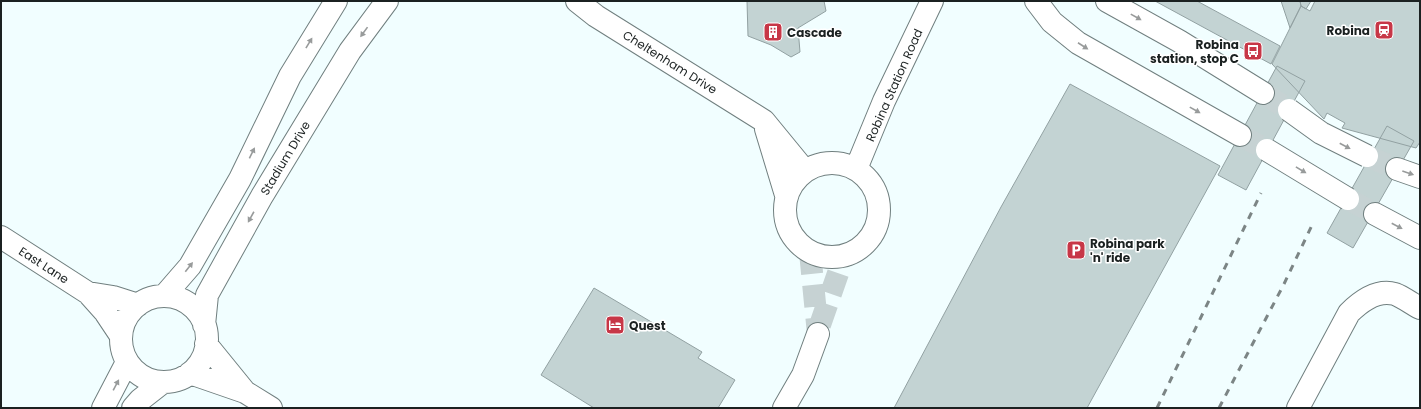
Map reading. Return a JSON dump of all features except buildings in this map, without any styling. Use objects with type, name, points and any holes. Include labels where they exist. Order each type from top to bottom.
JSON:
[{"type":"street","points":[[164,296],[190,266],[240,179],[290,76],[336,1]]},
{"type":"street","name":"Stadium Drive","points":[[205,335],[207,295],[262,196],[350,51],[387,1]]},
{"type":"street","name":"Cheltenham Drive","points":[[577,1],[596,16],[764,121],[805,170]]},
{"type":"street","name":"Robina Station Road","points":[[856,169],[884,101],[932,1]]},
{"type":"street","points":[[1036,1],[1052,22],[1078,43],[1240,135]]},
{"type":"street","points":[[1107,1],[1179,41],[1263,93]]},
{"type":"street","points":[[1289,110],[1321,133],[1367,156]]},
{"type":"street","points":[[764,121],[786,195]]},
{"type":"street","points":[[1267,150],[1348,199]]},
{"type":"street","points":[[828,163],[844,164],[856,169],[868,180],[878,198],[879,206],[877,224],[873,234],[863,246],[844,256],[827,258],[807,251],[795,240],[785,221],[784,204],[786,195],[794,181],[805,170],[828,163]]},
{"type":"street","points":[[1397,169],[1420,177]]},
{"type":"street","points":[[1375,214],[1420,238]]},
{"type":"street","name":"East Lane","points":[[1,237],[88,293]]},
{"type":"street","points":[[88,293],[113,297],[138,305]]},
{"type":"street","points":[[88,293],[105,312],[121,336]]},
{"type":"street","points":[[1298,408],[1349,313],[1359,303],[1377,294],[1394,294],[1420,308]]},
{"type":"street","points":[[205,335],[204,355],[198,365],[190,373],[177,380],[163,382],[150,380],[137,372],[127,362],[122,349],[121,336],[124,324],[129,314],[138,305],[150,298],[164,296],[177,298],[189,304],[198,314],[205,335],[245,392]]},
{"type":"street","points":[[784,408],[802,375],[818,334]]},
{"type":"street","points":[[103,408],[127,362]]},
{"type":"street","points":[[190,373],[245,392],[271,408]]},
{"type":"street","points":[[133,408],[140,400],[163,382]]},
{"type":"tunnel","points":[[1263,93],[1289,110]]},
{"type":"tunnel","points":[[1240,135],[1267,150]]},
{"type":"tunnel","points":[[1367,156],[1397,169]]},
{"type":"tunnel","points":[[1348,199],[1375,214]]},
{"type":"tunnel","points":[[810,252],[818,334]]},
{"type":"tunnel","points":[[820,325],[844,256]]},
{"type":"railway","points":[[1157,408],[1261,193]]},
{"type":"railway","points":[[1219,408],[1284,284],[1314,221]]},
{"type":"place","name":"Robina","points":[[1384,30]]},
{"type":"place","name":"Cascade","points":[[773,32]]},
{"type":"place","name":"Robina station, stop C","points":[[1253,51]]},
{"type":"place","name":"Robina park 'n' ride","points":[[1076,250]]},
{"type":"place","name":"Quest","points":[[615,325]]}]
